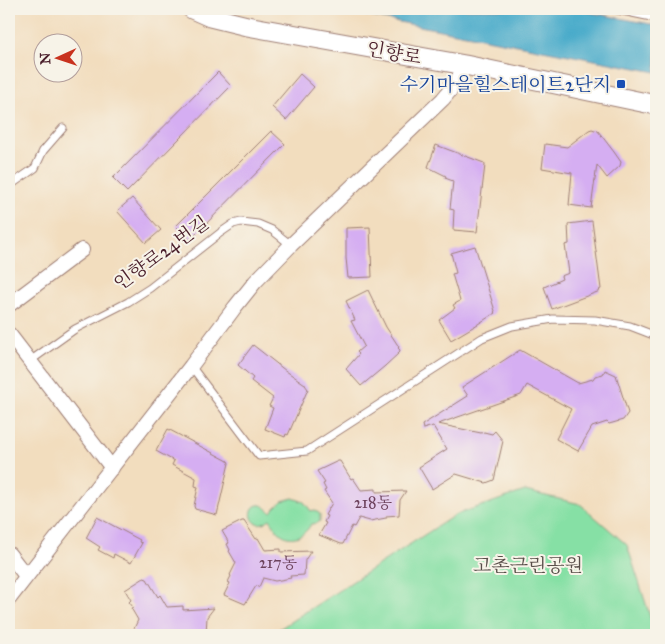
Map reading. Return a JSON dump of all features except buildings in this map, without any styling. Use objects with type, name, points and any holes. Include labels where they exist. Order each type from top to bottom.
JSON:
[{"type":"street","name":"인향로","points":[[192,9],[247,26],[465,65],[656,104]]},
{"type":"street","points":[[9,599],[255,282],[291,245],[443,100],[456,83],[465,65]]},
{"type":"street","points":[[9,305],[82,250]]},
{"type":"street","points":[[9,334],[112,468]]},
{"type":"street","points":[[9,554],[26,576]]},
{"type":"lane","points":[[613,9],[656,18]]},
{"type":"lane","points":[[9,186],[35,168],[43,150],[63,128]]},
{"type":"lane","name":"인향로24번길","points":[[30,361],[74,329],[128,302],[150,288],[233,224],[241,222],[258,224],[272,230],[291,245]]},
{"type":"lane","points":[[191,366],[259,456],[307,451],[482,338],[512,326],[553,319],[595,320],[630,326],[656,336]]},
{"type":"green space","name":"고촌근린공원","points":[[525,491],[580,504],[627,545],[656,635],[270,635],[455,515]]},
{"type":"green space","points":[[293,498],[304,502],[311,511],[314,510],[320,514],[320,521],[318,523],[311,524],[305,532],[297,537],[283,535],[270,519],[258,524],[251,515],[256,505],[261,505],[271,512],[282,501]]},
{"type":"water","points":[[332,9],[572,9],[656,25],[656,72]]},
{"type":"place","name":"수기마을힐스테이트2단지","points":[[621,84]]}]
